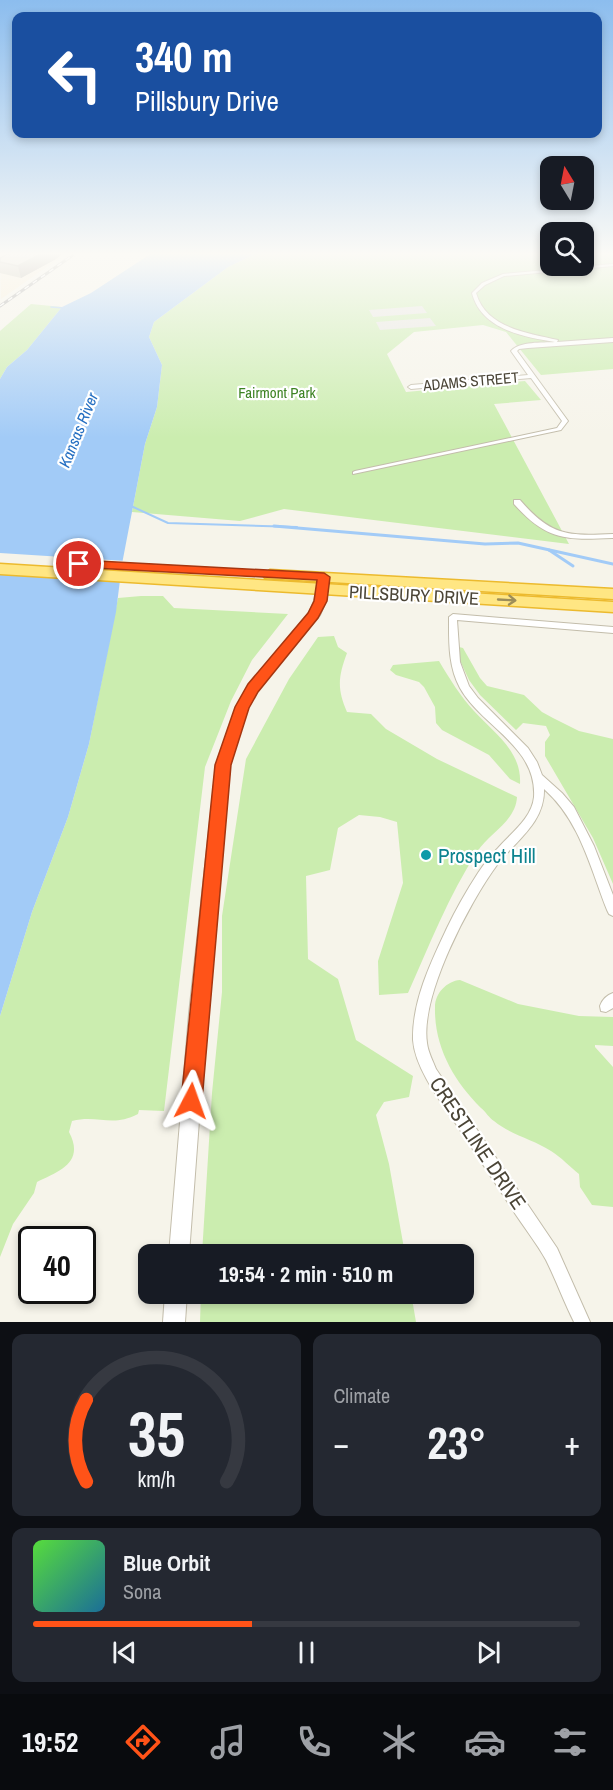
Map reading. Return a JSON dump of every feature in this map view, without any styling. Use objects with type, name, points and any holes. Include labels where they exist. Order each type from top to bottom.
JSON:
[{"type":"highway","name":"PILLSBURY DRIVE","points":[[0,560],[232,578]]},
{"type":"highway","name":"PILLSBURY DRIVE","points":[[0,569],[613,594]]},
{"type":"highway","name":"PILLSBURY DRIVE","points":[[323,583],[613,607]]},
{"type":"street","points":[[487,315],[508,328],[530,336],[579,343]]},
{"type":"street","points":[[355,473],[559,429],[565,421],[515,355],[517,348],[613,340]]},
{"type":"street","name":"ADAMS STREET","points":[[411,387],[531,376]]},
{"type":"street","points":[[517,502],[541,526],[568,538],[613,536]]},
{"type":"street","points":[[180,1244],[198,1014],[223,765],[242,707],[253,688],[314,615],[323,583]]},
{"type":"street","name":"CRESTLINE DRIVE","points":[[582,1322],[551,1254],[430,1073],[420,1042],[422,1005],[436,965],[483,874],[528,823],[539,798],[537,777],[530,758],[513,738],[479,707],[465,687],[455,663],[453,617],[613,630]]},
{"type":"street","points":[[537,777],[556,793],[571,811],[579,825],[613,910]]},
{"type":"street","points":[[174,1322],[176,1304]]},
{"type":"green space","points":[[19,315],[56,315],[27,350],[7,367],[0,379],[0,331]]},
{"type":"green space","name":"Fairmont Park","points":[[164,315],[613,315],[613,369],[541,375],[506,332],[483,325],[414,332],[387,354],[406,392],[525,381],[541,400],[494,404],[569,544],[284,509],[240,521],[132,512],[145,444],[157,407],[162,365],[149,337],[154,322]]},
{"type":"green space","points":[[163,596],[174,608],[288,614],[252,660],[231,701],[205,767],[164,1111],[139,1110],[138,1114],[112,1121],[81,1119],[72,1121],[69,1132],[73,1142],[72,1158],[68,1164],[54,1174],[37,1182],[34,1193],[13,1224],[0,1257],[0,1016],[32,912],[68,817],[89,744],[118,598]]},
{"type":"green space","points":[[334,636],[338,647],[347,653],[340,683],[347,712],[371,714],[386,729],[437,759],[517,797],[512,813],[482,845],[467,868],[408,993],[379,995],[378,961],[403,883],[397,822],[380,817],[359,815],[338,828],[330,870],[306,876],[308,959],[338,979],[356,1040],[413,1076],[409,1097],[384,1102],[376,1115],[389,1164],[403,1244],[203,1244],[212,1093],[222,992],[222,916],[246,759],[289,679],[318,637]]},
{"type":"green space","points":[[459,647],[463,648],[487,686],[524,695],[542,712],[579,731],[613,739],[613,884],[593,838],[545,756],[545,742],[550,735],[546,726],[523,723],[516,730],[480,695],[469,680],[457,654]]},
{"type":"green space","points":[[439,661],[464,700],[512,752],[519,772],[520,784],[510,779],[489,755],[442,730],[436,723],[435,707],[424,687],[419,682],[396,675],[390,670],[393,665]]},
{"type":"green space","points":[[460,980],[518,1004],[579,1016],[613,1017],[613,1046],[595,1045],[595,1047],[613,1067],[613,1207],[592,1205],[580,1187],[579,1174],[551,1151],[492,1120],[471,1098],[454,1075],[438,1036],[435,1007],[437,997],[443,989]]},
{"type":"green space","points":[[201,1304],[413,1304],[416,1322],[200,1322]]},
{"type":"shaded area","points":[[372,315],[404,315],[373,317]]},
{"type":"shaded area","points":[[430,318],[436,326],[380,330],[376,322]]},
{"type":"water","name":"Kansas River","points":[[56,315],[164,315],[154,322],[149,337],[162,365],[157,407],[145,444],[122,564],[116,612],[89,744],[68,817],[32,912],[0,1016],[0,379],[7,367],[27,350]]},
{"type":"pier","points":[[0,553],[126,561],[123,580],[0,573]]},
{"type":"waterway","points":[[131,506],[168,523],[279,526]]},
{"type":"waterway","points":[[274,526],[279,526]]},
{"type":"waterway","points":[[279,526],[297,527]]},
{"type":"waterway","points":[[279,526],[485,544],[518,543],[613,564]]},
{"type":"waterway","points":[[549,550],[573,566]]},
{"type":"place","name":"Prospect Hill","points":[[426,855]]},
{"type":"route","points":[[79,564],[324,577],[320,601],[314,615],[253,688],[242,707],[223,765],[191,1101]]}]
